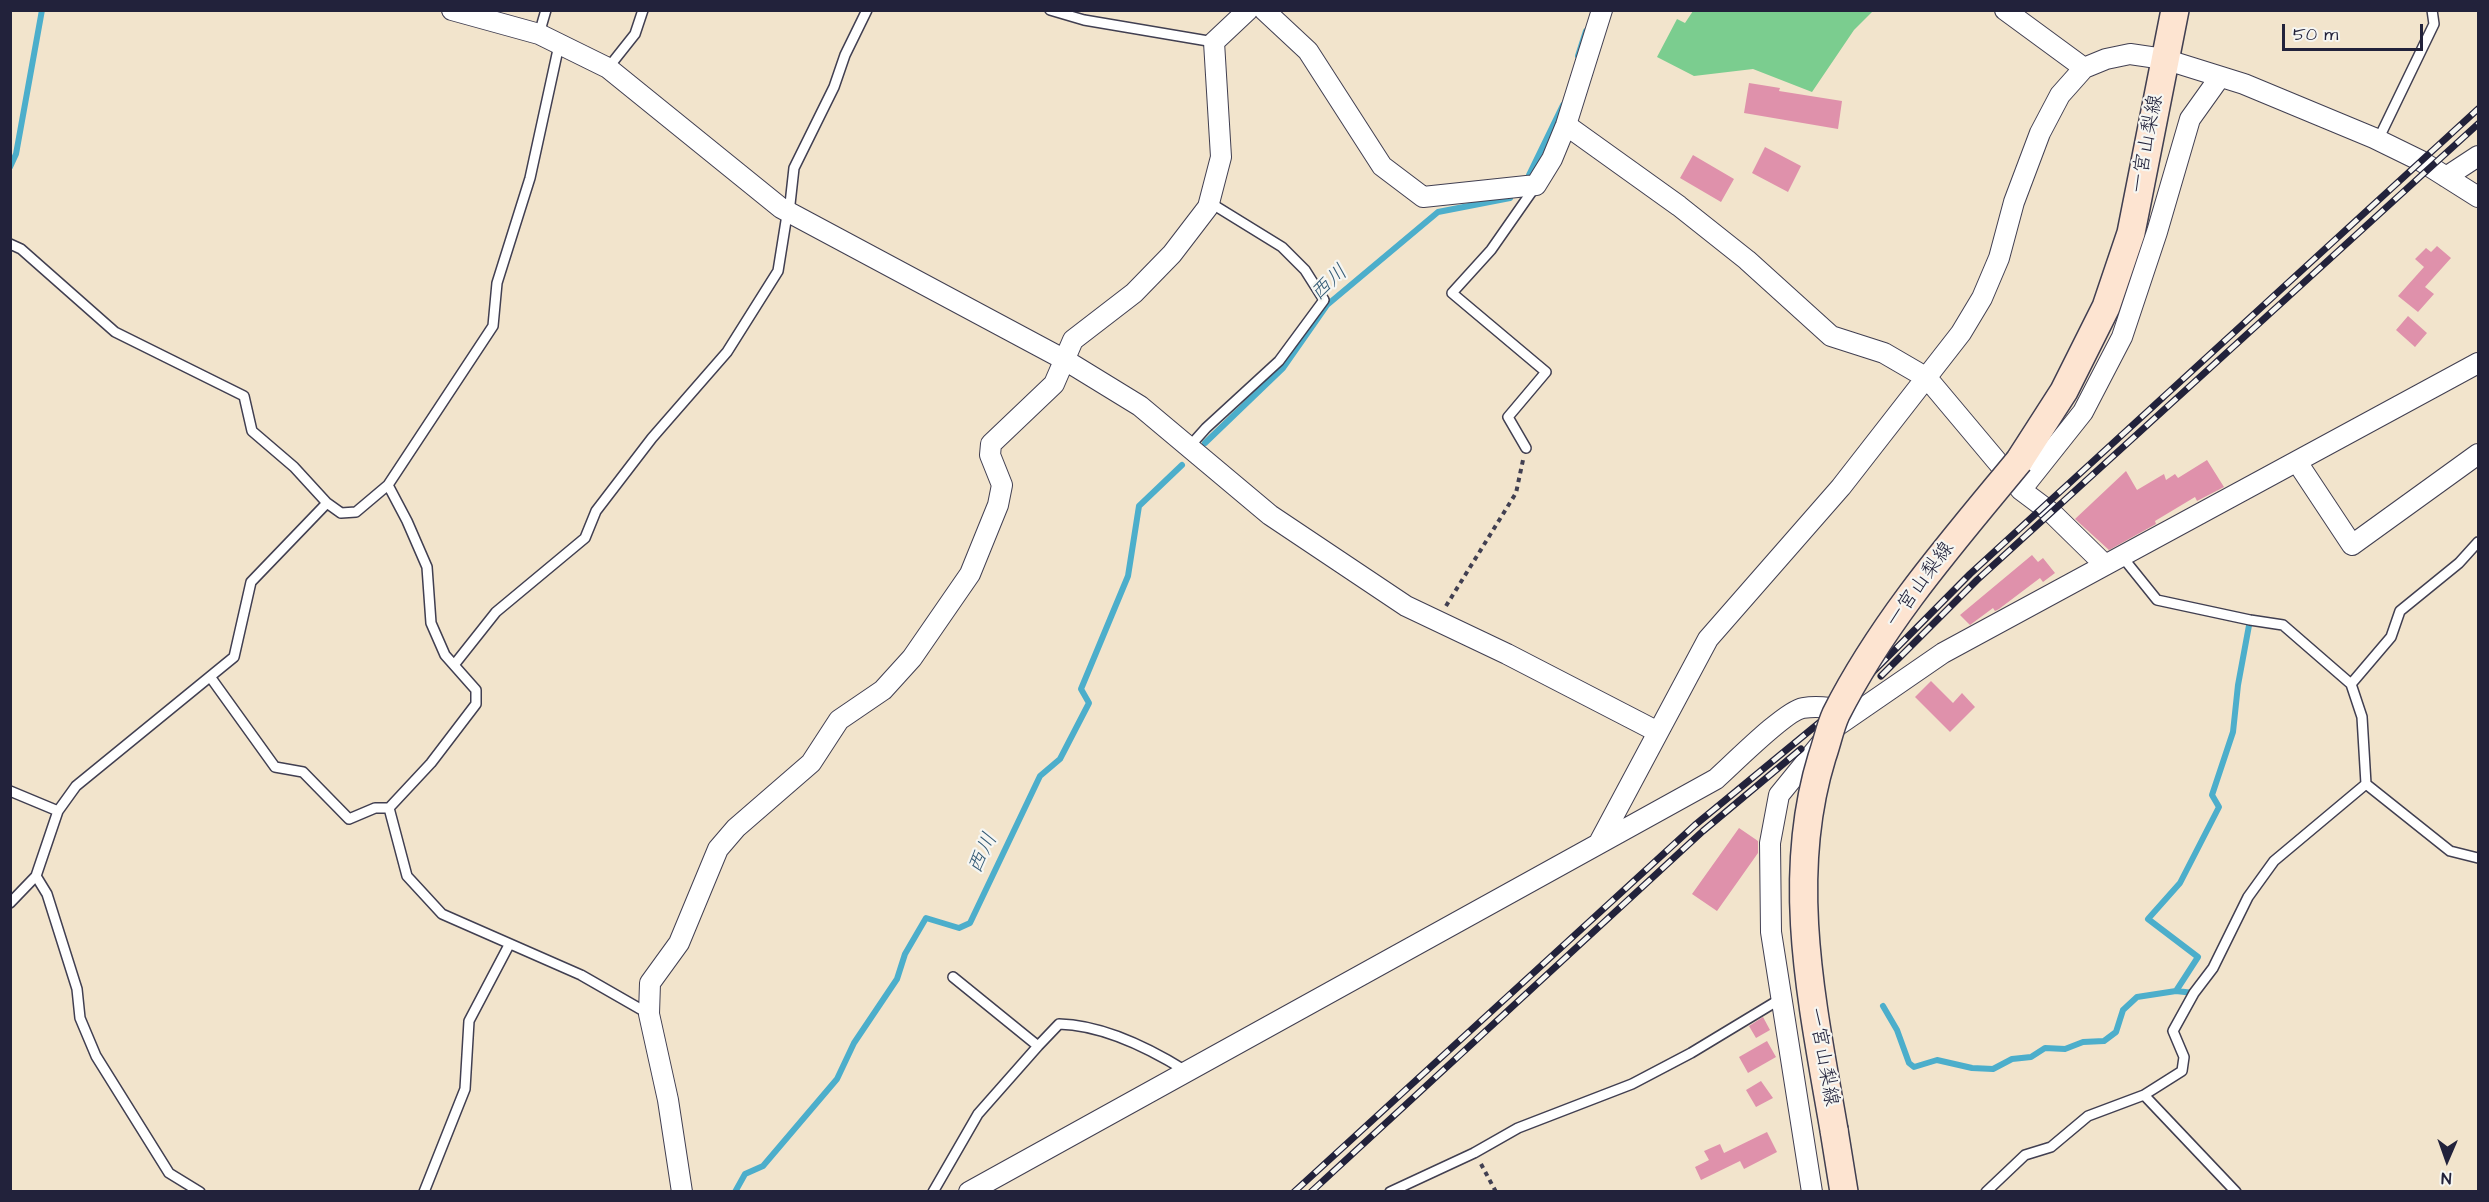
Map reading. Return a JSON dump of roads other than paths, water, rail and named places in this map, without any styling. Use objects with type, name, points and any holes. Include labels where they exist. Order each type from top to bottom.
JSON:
[{"type":"main road","name":"一宮山梨線","points":[[1844,1191],[1806,953],[1802,888],[1806,833],[1814,784],[1835,716],[1869,657],[1935,563],[2019,461],[2064,391],[2106,307],[2131,233],[2175,10]]},
{"type":"street","points":[[452,10],[539,34],[608,68],[789,213],[1065,360],[1140,406],[1270,515],[1406,606],[1658,732]]},
{"type":"street","points":[[682,1191],[668,1100],[649,1014],[650,983],[679,942],[718,849],[736,828],[811,763],[839,720],[883,690],[912,658],[970,574],[998,505],[1002,485],[990,454],[991,444],[1054,384],[1073,340],[1134,293],[1172,254],[1209,202],[1221,157],[1214,42],[1248,10]]},
{"type":"street","points":[[1264,10],[1308,51],[1382,166],[1423,197],[1536,185],[1552,159],[1566,125],[1581,82],[1593,32],[1602,10]]},
{"type":"street","points":[[2005,10],[2084,68]]},
{"type":"street","points":[[1600,841],[1708,639],[1841,487],[1961,333],[1982,298],[1999,258],[2014,202],[2040,133],[2060,94],[2084,68],[2106,59],[2130,54],[2164,59],[2220,77],[2378,140],[2478,196]]},
{"type":"street","points":[[2021,490],[2083,412],[2122,337],[2157,232],[2190,119],[2220,77]]},
{"type":"street","points":[[1566,125],[1679,206],[1747,260],[1831,336],[1884,353],[1927,378],[2021,490],[2112,559]]},
{"type":"street","points":[[2446,177],[2478,156]]},
{"type":"street","points":[[1833,729],[1943,653],[2112,559],[2297,462],[2478,363]]},
{"type":"street","points":[[2297,462],[2352,545],[2478,454]]},
{"type":"street","points":[[969,1191],[1716,779],[1786,716],[1802,708],[1845,711],[1779,795],[1770,843],[1771,932],[1812,1191]]},
{"type":"lane","points":[[539,34],[546,10]]},
{"type":"lane","points":[[608,68],[635,34],[643,10]]},
{"type":"lane","points":[[454,665],[496,612],[585,538],[596,511],[652,438],[727,352],[778,271],[789,213],[794,168],[834,87],[845,55],[867,10]]},
{"type":"lane","points":[[1050,10],[1084,20],[1214,42]]},
{"type":"lane","points":[[2378,140],[2434,24],[2432,10]]},
{"type":"lane","points":[[10,244],[21,249],[115,332],[244,396],[252,431],[294,467],[327,503],[341,513],[356,512],[388,485],[493,326],[497,283],[530,178],[559,45]]},
{"type":"lane","points":[[1526,448],[1508,417],[1546,372],[1452,293],[1491,250],[1536,185]]},
{"type":"lane","points":[[1189,447],[1206,428],[1279,361],[1324,300],[1305,270],[1282,247],[1209,202]]},
{"type":"lane","points":[[211,678],[275,767],[303,772],[349,819],[375,808],[389,808],[431,763],[476,704],[476,690],[445,655],[431,623],[427,567],[408,521],[388,485]]},
{"type":"lane","points":[[10,903],[36,876],[58,811],[76,786],[234,657],[250,582],[327,503]]},
{"type":"lane","points":[[2351,684],[2391,637],[2400,611],[2459,562],[2478,542]]},
{"type":"lane","points":[[2112,559],[2157,600],[2283,625],[2351,684],[2362,717],[2366,784],[2450,851],[2478,858]]},
{"type":"lane","points":[[1986,1191],[2025,1155],[2051,1147],[2088,1116],[2145,1095],[2182,1071],[2184,1057],[2173,1031],[2194,993],[2213,968],[2248,897],[2274,861],[2366,784]]},
{"type":"lane","points":[[10,790],[58,811]]},
{"type":"lane","points":[[389,808],[407,876],[442,914],[581,975],[649,1014]]},
{"type":"lane","points":[[36,876],[48,894],[77,989],[80,1018],[96,1056],[169,1173],[200,1191]]},
{"type":"lane","points":[[424,1191],[465,1089],[469,1021],[509,945]]},
{"type":"lane","points":[[953,977],[1038,1046]]},
{"type":"lane","points":[[1390,1191],[1474,1153],[1518,1128],[1632,1084],[1691,1053],[1782,998]]},
{"type":"lane","points":[[933,1191],[978,1114],[1059,1024],[1082,1024],[1159,1055],[1186,1071]]},
{"type":"lane","points":[[2145,1095],[2236,1191]]},
{"type":"waterway","points":[[10,167],[16,154],[42,10]]},
{"type":"waterway","name":"西川","points":[[1578,56],[1586,31]]},
{"type":"waterway","name":"西川","points":[[1529,175],[1563,105]]},
{"type":"waterway","name":"西川","points":[[1205,443],[1283,368],[1327,305],[1438,212],[1510,198]]},
{"type":"waterway","name":"西川","points":[[735,1192],[745,1174],[763,1166],[837,1079],[854,1043],[897,979],[905,954],[926,918],[959,928],[970,923],[1040,776],[1060,759],[1089,703],[1081,689],[1128,576],[1139,506],[1182,465]]},
{"type":"waterway","points":[[2176,991],[2198,957],[2148,919],[2180,883],[2219,807],[2212,795],[2233,732],[2238,685],[2250,620]]},
{"type":"waterway","points":[[1883,1006],[1897,1030],[1909,1063],[1914,1067],[1937,1060],[1972,1068],[1993,1069],[2012,1059],[2031,1057],[2045,1048],[2065,1049],[2083,1042],[2104,1041],[2116,1032],[2123,1010],[2137,997],[2176,991],[2194,993]]},
{"type":"railway","points":[[1294,1192],[1695,825],[1836,709],[1970,574],[2478,109]]},
{"type":"railway","points":[[1881,676],[1977,580],[2478,124]]},
{"type":"railway","points":[[1311,1192],[1703,831],[1801,749]]}]
